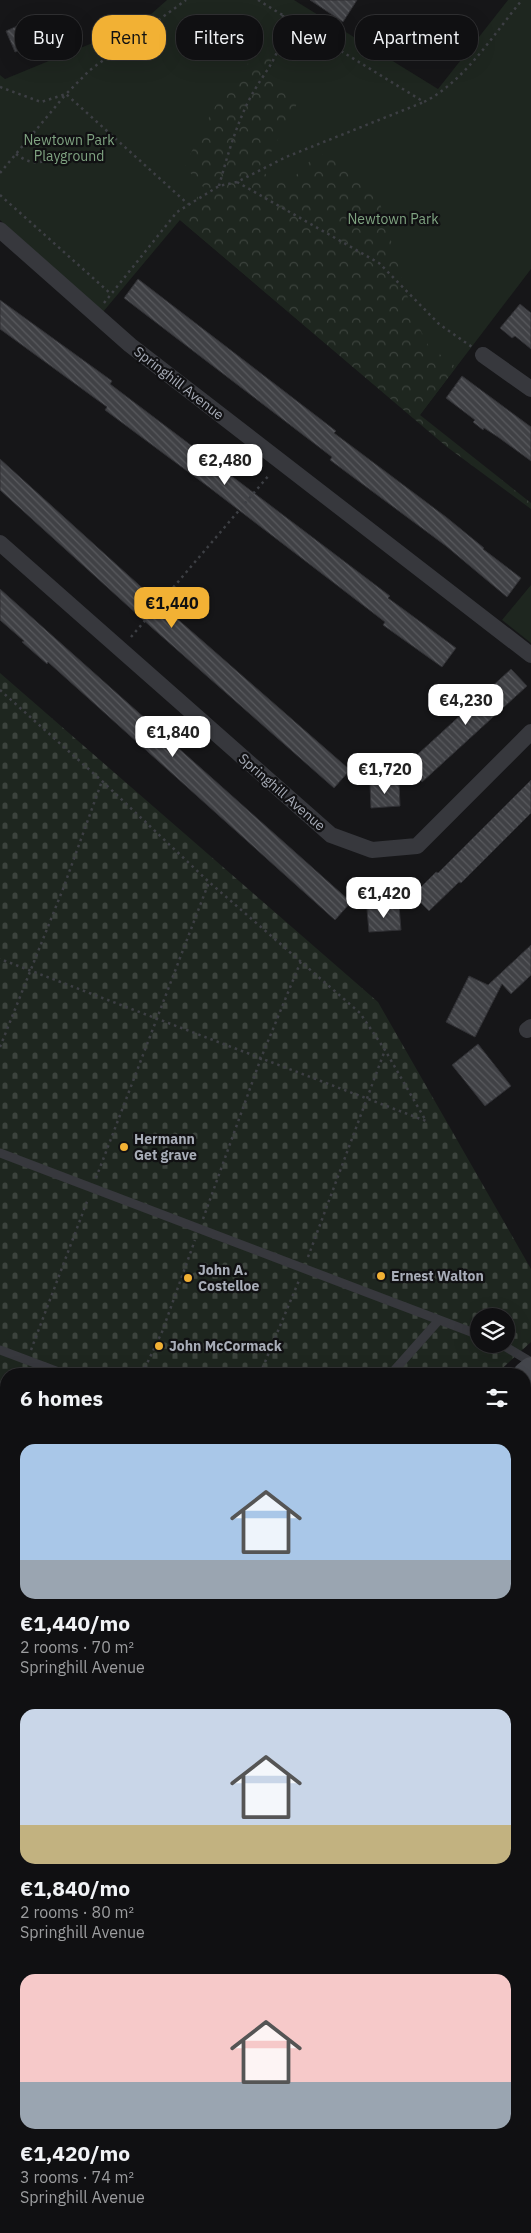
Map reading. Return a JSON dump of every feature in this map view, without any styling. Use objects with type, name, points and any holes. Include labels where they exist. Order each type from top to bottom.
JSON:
[{"type":"street","name":"Springhill Avenue","points":[[0,230],[93,314],[531,655]]},
{"type":"street","points":[[478,351],[531,389]]},
{"type":"street","name":"Springhill Avenue","points":[[0,543],[331,835],[372,850],[418,846],[531,732]]},
{"type":"lane","points":[[0,1153],[470,1332]]},
{"type":"lane","points":[[396,1368],[439,1320]]},
{"type":"lane","points":[[0,1350],[47,1368]]},
{"type":"lane","points":[[515,1352],[531,1362]]},
{"type":"path","points":[[0,173],[66,94],[90,70],[186,0]]},
{"type":"path","points":[[258,0],[283,15]]},
{"type":"path","points":[[93,314],[177,212],[219,186],[237,182],[286,157],[436,96],[458,77],[522,0]]},
{"type":"path","points":[[345,53],[424,102]]},
{"type":"path","points":[[219,186],[233,138],[248,102],[275,60]]},
{"type":"path","points":[[0,87],[41,102],[66,94]]},
{"type":"path","points":[[66,94],[188,204]]},
{"type":"path","points":[[16,154],[24,160],[40,163],[47,160]]},
{"type":"path","points":[[237,182],[379,263],[439,324],[478,351]]},
{"type":"path","points":[[0,195],[111,294]]},
{"type":"path","points":[[120,649],[281,462]]},
{"type":"path","points":[[0,690],[102,781],[209,882],[360,1013],[385,1050],[426,1121],[158,1017],[0,959]]},
{"type":"path","points":[[0,1047],[63,889],[102,781]]},
{"type":"path","points":[[27,1361],[209,882]]},
{"type":"path","points":[[145,1368],[162,1332],[261,1058],[301,961]]},
{"type":"path","points":[[263,1368],[304,1269],[385,1050]]},
{"type":"green space","name":"Newtown Park","points":[[167,0],[294,0],[318,15],[273,15],[273,60],[345,60],[345,32],[355,38],[355,60],[391,60],[438,89],[461,60],[478,60],[478,38],[508,0],[531,0],[531,269],[416,420],[180,220],[103,312],[0,220],[0,75],[5,79],[51,60],[82,60],[82,47],[92,43],[92,60],[166,60],[166,15],[150,15]]},
{"type":"green space","points":[[269,48],[273,73],[299,100],[262,169],[271,182],[289,182],[315,156],[331,153],[349,174],[374,183],[413,315],[428,345],[456,367],[420,415],[531,503],[531,509],[447,447],[180,220],[204,188],[185,167],[200,135],[230,84],[252,60],[263,60],[263,52]]},
{"type":"green space","points":[[531,585],[531,643],[502,620]]},
{"type":"green space","points":[[0,673],[378,1002],[531,1269],[531,1342],[503,1368],[0,1368]]},
{"type":"building","points":[[310,0],[357,0],[345,19],[345,15],[332,15]]},
{"type":"building","points":[[15,27],[15,52],[6,31]]},
{"type":"building","points":[[138,279],[336,431],[334,433],[446,517],[521,578],[507,597],[446,546],[330,460],[332,457],[124,298]]},
{"type":"building","points":[[0,300],[112,381],[110,384],[456,648],[442,667],[383,625],[385,622],[105,410],[107,407],[0,329]]},
{"type":"building","points":[[520,304],[531,313],[531,349],[515,336],[512,338],[500,328]]},
{"type":"building","points":[[462,376],[531,427],[531,461],[498,437],[484,428],[483,430],[473,422],[475,420],[446,398]]},
{"type":"building","points":[[0,459],[150,595],[350,770],[334,788],[150,626],[0,490]]},
{"type":"building","points":[[0,589],[351,902],[335,920],[48,662],[47,664],[22,642],[24,641],[0,620]]},
{"type":"building","points":[[511,669],[527,686],[422,782],[406,765]]},
{"type":"building","points":[[531,780],[531,813],[461,883],[459,882],[429,911],[413,895],[436,872],[438,873]]},
{"type":"building","points":[[399,782],[400,806],[371,808],[370,784]]},
{"type":"building","points":[[399,906],[401,930],[369,932],[367,909]]},
{"type":"building","points":[[531,945],[531,975],[511,994],[502,984],[475,1037],[446,1022],[469,976],[488,985]]},
{"type":"building","points":[[478,1044],[511,1086],[485,1106],[452,1065]]},
{"type":"place","name":"Hermann Get grave","points":[[124,1147]]},
{"type":"place","name":"Ernest Walton","points":[[381,1276]]},
{"type":"place","name":"John A. Costelloe","points":[[188,1278]]},
{"type":"place","name":"John McCormack","points":[[159,1346]]},
{"type":"park label","name":"Newtown Park Playground","points":[[69,148]]}]
